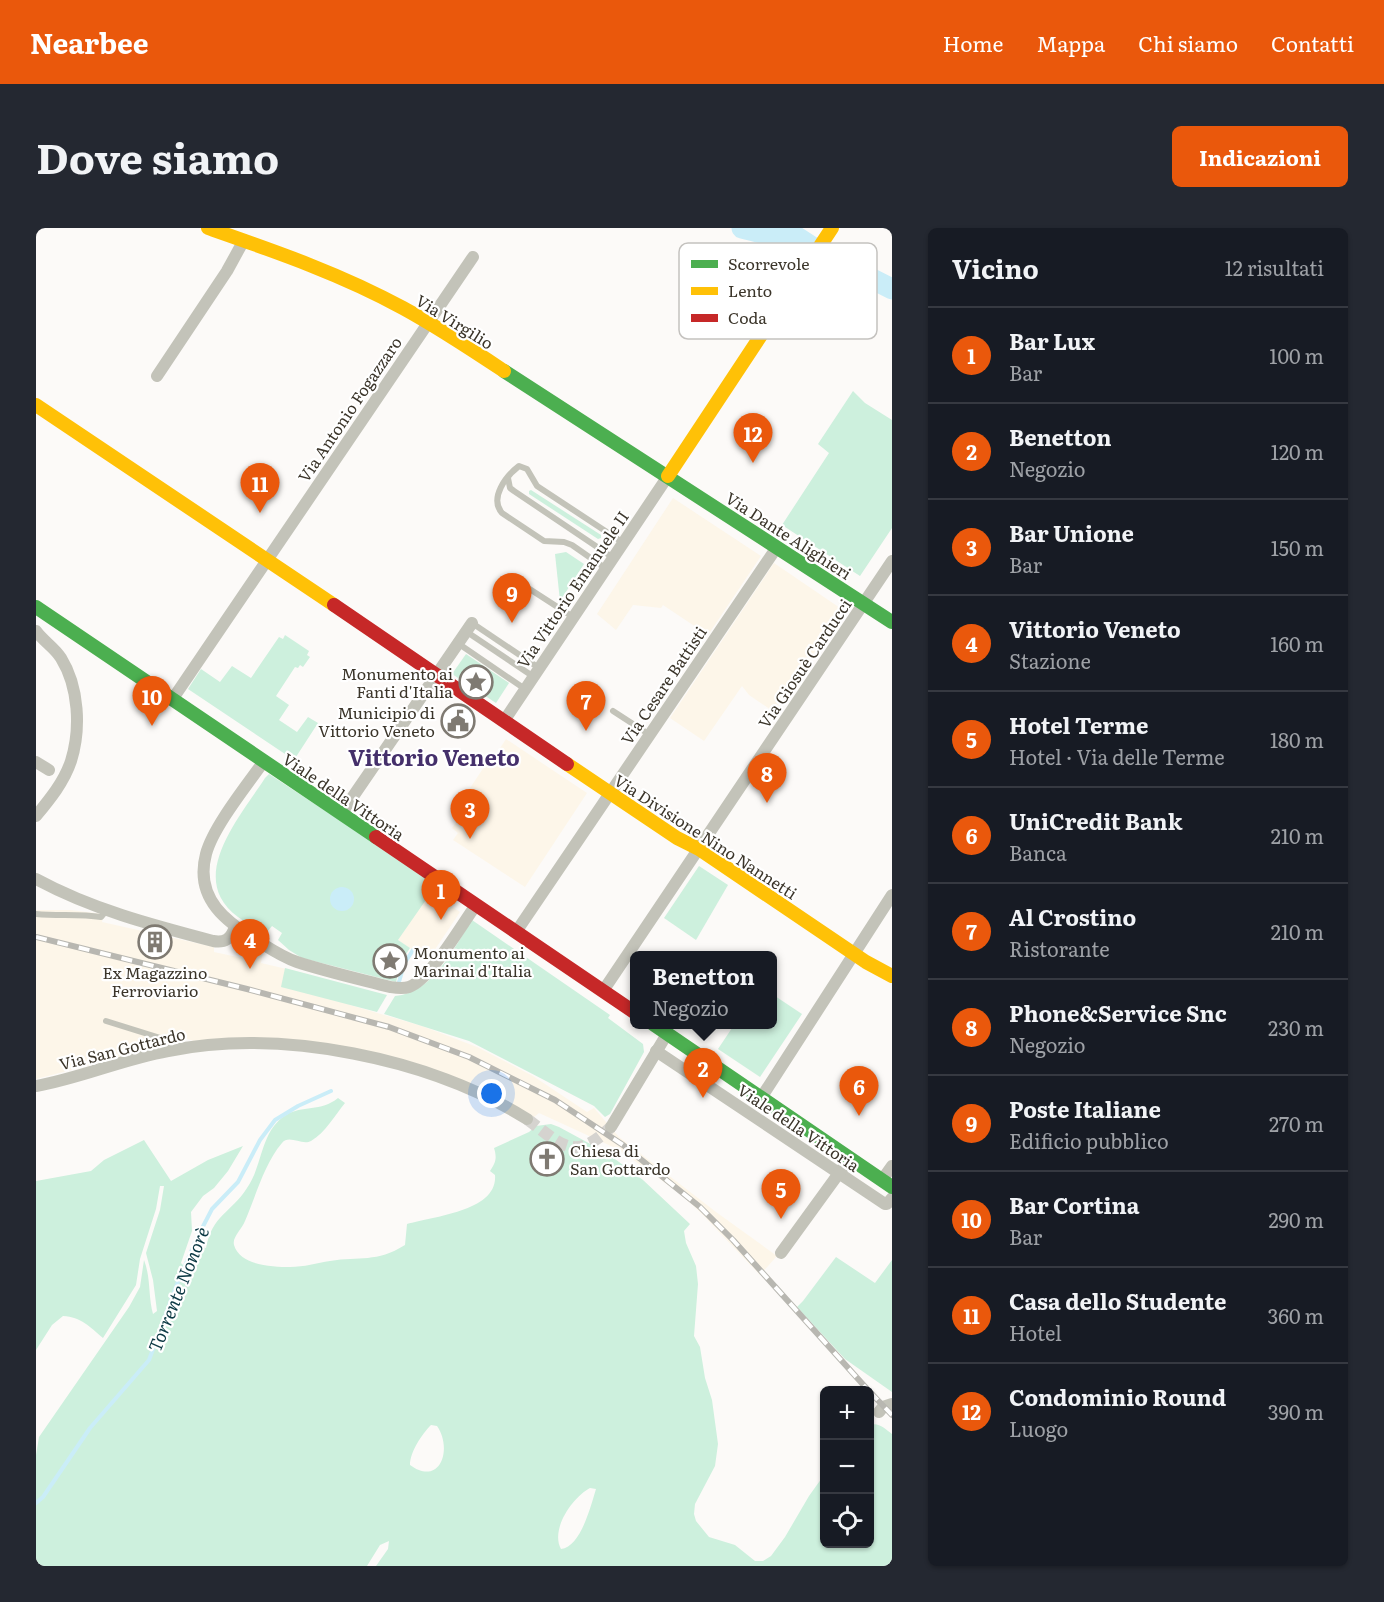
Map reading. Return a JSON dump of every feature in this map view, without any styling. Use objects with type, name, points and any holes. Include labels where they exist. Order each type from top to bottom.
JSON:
[{"type":"street","name":"Via Virgilio","points":[[208,228],[338,275],[388,299],[428,322],[668,476]]},
{"type":"street","points":[[822,243],[832,228]]},
{"type":"street","points":[[157,376],[227,271],[244,240]]},
{"type":"street","name":"Via Antonio Fogazzaro","points":[[172,700],[473,257]]},
{"type":"street","points":[[668,476],[758,339]]},
{"type":"street","name":"Via Divisione Nino Nannetti","points":[[36,405],[609,793],[677,838],[699,849],[854,954],[892,976]]},
{"type":"street","name":"Via Vittorio Emanuele II","points":[[504,721],[668,476]]},
{"type":"street","name":"Via Dante Alighieri","points":[[668,476],[892,622]]},
{"type":"street","name":"Via Cesare Battisti","points":[[516,932],[777,547]]},
{"type":"street","name":"Via Giosuè Carducci","points":[[631,951],[892,561]]},
{"type":"street","name":"Viale della Vittoria","points":[[36,608],[630,1009]]},
{"type":"street","points":[[341,814],[470,628]]},
{"type":"street","points":[[36,631],[43,641],[56,651],[66,668],[73,687],[77,724],[74,749],[66,772],[50,799],[36,816]]},
{"type":"street","points":[[264,761],[216,832],[204,861],[209,897],[220,914],[235,927],[295,962],[390,987],[408,987],[421,980],[432,968],[476,905]]},
{"type":"street","points":[[36,762],[49,770]]},
{"type":"street","points":[[36,879],[58,891],[106,910],[213,941],[228,940],[235,927]]},
{"type":"street","points":[[761,1098],[892,895]]},
{"type":"street","name":"Via Giosuè Carducci","points":[[603,991],[630,952]]},
{"type":"street","name":"Viale della Vittoria","points":[[660,1029],[887,1183]]},
{"type":"street","points":[[611,1126],[667,1034]]},
{"type":"street","name":"Via San Gottardo","points":[[36,1086],[148,1055],[190,1047],[246,1043],[292,1044],[387,1062],[448,1081],[495,1100],[527,1119]]},
{"type":"street","name":"Viale della Vittoria","points":[[656,1051],[885,1204],[890,1201]]},
{"type":"street","points":[[781,1253],[850,1158]]},
{"type":"street","points":[[887,1183],[892,1166]]},
{"type":"street","points":[[879,1412],[883,1407],[892,1404]]},
{"type":"lane","points":[[605,568],[572,545],[544,541],[502,513],[497,508],[497,494],[519,466],[527,469],[537,486],[622,542]]},
{"type":"lane","points":[[508,478],[510,488],[612,557]]},
{"type":"lane","points":[[511,577],[573,617]]},
{"type":"lane","points":[[470,628],[536,673]]},
{"type":"lane","points":[[459,644],[525,689]]},
{"type":"lane","points":[[613,711],[650,735]]},
{"type":"lane","points":[[36,914],[101,916],[106,910]]},
{"type":"lane","points":[[106,1021],[190,1047]]},
{"type":"shaded area","points":[[673,498],[761,556],[708,635],[663,605],[661,608],[633,605],[616,630],[597,614]]},
{"type":"shaded area","points":[[774,563],[843,610],[774,712],[749,695],[742,686],[704,741],[670,718]]},
{"type":"shaded area","points":[[506,739],[587,793],[525,887],[453,840],[458,833],[452,828],[462,814],[473,822],[477,816],[460,803]]},
{"type":"shaded area","points":[[430,892],[460,912],[428,960],[398,940]]},
{"type":"shaded area","points":[[36,910],[70,910],[104,914],[102,922],[214,947],[214,952],[242,958],[245,949],[263,952],[261,963],[308,974],[350,1005],[422,1026],[477,1047],[533,1076],[587,1112],[594,1108],[619,1137],[777,1256],[760,1275],[678,1192],[632,1159],[613,1147],[539,1113],[533,1118],[471,1086],[267,1039],[227,1038],[194,1041],[174,1035],[172,1044],[36,1079]]},
{"type":"green space","points":[[853,391],[865,403],[892,420],[892,528],[860,576],[782,525],[829,453],[818,444]]},
{"type":"green space","points":[[531,490],[601,535],[601,538],[598,539],[529,494]]},
{"type":"green space","points":[[566,552],[584,564],[560,601],[555,554]]},
{"type":"green space","points":[[285,635],[309,651],[307,655],[310,657],[303,667],[300,665],[298,668],[295,667],[276,696],[289,705],[279,720],[297,732],[308,717],[318,723],[294,760],[188,689],[201,669],[220,682],[232,666],[251,678],[279,637],[283,639]]},
{"type":"green space","points":[[466,654],[509,683],[496,703],[452,674]]},
{"type":"green space","points":[[269,774],[437,884],[398,940],[410,948],[401,962],[396,982],[302,958],[278,940],[282,933],[272,926],[267,932],[249,924],[238,917],[223,901],[216,884],[217,866],[222,847],[231,829]]},
{"type":"green space","points":[[699,866],[728,885],[696,940],[664,918]]},
{"type":"green space","points":[[472,920],[610,1015],[608,1018],[643,1044],[644,1052],[610,1114],[605,1117],[594,1106],[469,1041],[384,1014],[395,996],[420,987],[441,968]]},
{"type":"green space","points":[[285,968],[387,995],[377,1012],[281,987]]},
{"type":"green space","points":[[777,997],[802,1014],[760,1077],[718,1049],[731,1029],[777,1029]]},
{"type":"green space","points":[[338,1098],[345,1103],[330,1124],[311,1141],[285,1141],[270,1161],[245,1221],[234,1239],[237,1252],[243,1257],[266,1266],[295,1267],[376,1257],[395,1251],[405,1245],[407,1224],[462,1210],[486,1197],[493,1187],[495,1175],[490,1171],[495,1160],[494,1148],[529,1132],[536,1126],[551,1124],[559,1127],[607,1153],[643,1180],[690,1224],[684,1231],[686,1243],[696,1266],[698,1284],[694,1336],[700,1347],[705,1378],[712,1400],[718,1444],[715,1466],[695,1504],[696,1521],[709,1537],[735,1545],[755,1561],[763,1561],[771,1556],[785,1537],[820,1481],[820,1548],[874,1548],[874,1424],[876,1424],[892,1434],[892,1566],[376,1566],[388,1549],[389,1541],[380,1545],[367,1566],[36,1566],[36,1455],[39,1437],[129,1307],[140,1287],[144,1260],[153,1314],[157,1311],[153,1280],[146,1253],[160,1210],[164,1186],[160,1186],[156,1209],[140,1259],[136,1285],[103,1338],[80,1320],[63,1316],[52,1325],[36,1350],[36,1181],[91,1171],[104,1160],[144,1140],[171,1181],[208,1160],[243,1146],[228,1171],[214,1188],[203,1196],[191,1212],[192,1231],[181,1263],[186,1268],[196,1246],[206,1248],[217,1221],[247,1188],[271,1130],[292,1112],[325,1105]],"holes":[[[431,1425],[437,1426],[444,1445],[441,1462],[436,1468],[420,1471],[410,1465],[412,1455],[424,1433]],[[590,1488],[596,1489],[580,1533],[568,1547],[561,1549],[558,1532],[565,1514],[583,1492]]]},
{"type":"green space","points":[[836,1257],[875,1283],[892,1260],[892,1392],[845,1359],[797,1307]]},
{"type":"water","points":[[342,887],[350,891],[354,899],[350,907],[342,911],[334,907],[330,899],[334,891]]},
{"type":"waterway","points":[[742,228],[771,234],[789,232]]},
{"type":"waterway","points":[[783,228],[806,243]]},
{"type":"waterway","points":[[877,281],[892,289]]},
{"type":"waterway","points":[[399,982],[404,964],[413,950]]},
{"type":"waterway","name":"Torrente Nonorè","points":[[36,1503],[43,1497],[90,1428],[149,1360],[197,1238],[212,1209],[238,1182],[260,1140],[275,1120],[298,1106],[331,1091]]},
{"type":"tunnel","points":[[527,1119],[559,1142],[577,1147],[587,1145],[611,1127]]},
{"type":"railway","points":[[36,937],[389,1027],[469,1057],[555,1100],[623,1145],[700,1207],[733,1240],[864,1386]]},
{"type":"railway","points":[[874,1396],[892,1415]]},
{"type":"traffic: fast","points":[[504,371],[892,622]]},
{"type":"traffic: fast","points":[[36,607],[376,837]]},
{"type":"traffic: fast","points":[[660,1029],[892,1187]]},
{"type":"traffic: slow","points":[[208,228],[356,284],[429,323],[504,371]]},
{"type":"traffic: slow","points":[[822,243],[832,228]]},
{"type":"traffic: slow","points":[[668,476],[759,339]]},
{"type":"traffic: slow","points":[[36,405],[334,605]]},
{"type":"traffic: slow","points":[[567,764],[677,838],[699,849],[866,962],[892,976]]},
{"type":"traffic: jam","points":[[334,605],[567,764]]},
{"type":"traffic: jam","points":[[376,837],[630,1009]]},
{"type":"place","name":"Condominio Round","points":[[753,463]]},
{"type":"place","name":"Casa dello Studente","points":[[260,513]]},
{"type":"place","name":"Poste Italiane","points":[[512,623]]},
{"type":"place","name":"Monumento ai Fanti d'Italia","points":[[476,682]]},
{"type":"place","name":"Municipio di Vittorio Veneto","points":[[458,721]]},
{"type":"place","name":"Bar Cortina","points":[[152,726]]},
{"type":"place","name":"Al Crostino","points":[[586,731]]},
{"type":"place","name":"Phone&Service Snc","points":[[767,803]]},
{"type":"place","name":"Bar Unione","points":[[470,839]]},
{"type":"place","name":"Bar Lux","points":[[441,920]]},
{"type":"place","name":"Ex Magazzino Ferroviario","points":[[155,942]]},
{"type":"place","name":"Monumento ai Marinai d'Italia","points":[[390,961]]},
{"type":"place","name":"Vittorio Veneto","points":[[250,969]]},
{"type":"place","name":"Benetton","points":[[703,1098]]},
{"type":"place","name":"UniCredit Bank","points":[[859,1116]]},
{"type":"place","name":"Chiesa di San Gottardo","points":[[547,1159]]},
{"type":"place","name":"Hotel Terme","points":[[781,1219]]},
{"type":"district","name":"Vittorio Veneto","points":[[434,756]]}]
